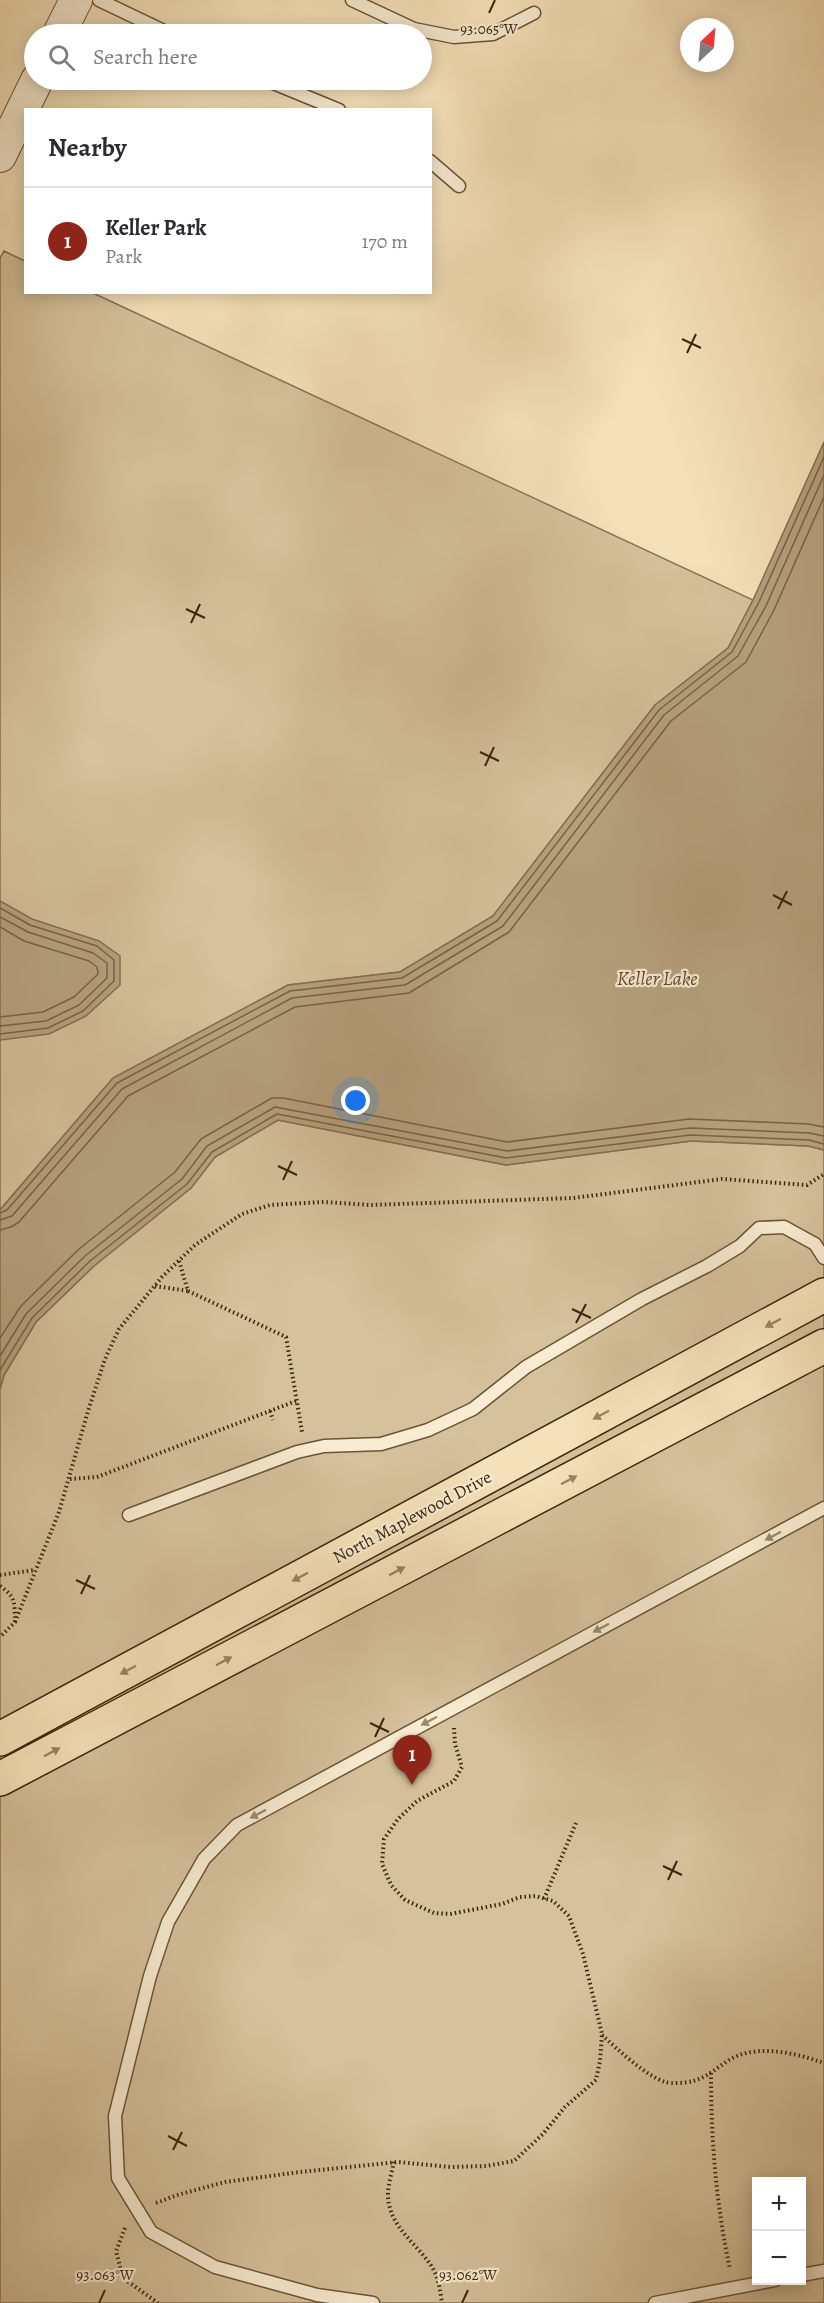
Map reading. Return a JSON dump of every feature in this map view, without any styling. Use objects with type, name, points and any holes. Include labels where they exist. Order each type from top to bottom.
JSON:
[{"type":"main road","name":"North Maplewood Drive","points":[[3,1737],[824,1295]]},
{"type":"main road","points":[[0,1779],[824,1346]]},
{"type":"street","points":[[64,24],[76,0]]},
{"type":"street","points":[[0,156],[32,90]]},
{"type":"lane","points":[[99,0],[149,24]]},
{"type":"lane","points":[[352,0],[403,24]]},
{"type":"lane","points":[[432,33],[454,37],[493,34],[534,13]]},
{"type":"lane","points":[[290,90],[334,108]]},
{"type":"lane","points":[[432,162],[459,186]]},
{"type":"lane","points":[[129,1515],[305,1450],[324,1446],[381,1444],[428,1430],[473,1409],[526,1367],[642,1299],[707,1266],[740,1246],[759,1228],[784,1227],[815,1244],[824,1258]]},
{"type":"lane","points":[[373,2303],[317,2295],[215,2267],[152,2232],[118,2178],[115,2116],[150,1976],[168,1922],[204,1859],[237,1825],[824,1508]]},
{"type":"lane","points":[[806,2275],[824,2271]]},
{"type":"lane","points":[[655,2303],[752,2284]]},
{"type":"path","points":[[0,1637],[15,1622],[59,1512],[105,1359],[119,1329],[154,1286],[195,1245],[242,1214],[270,1205],[324,1202],[370,1205],[573,1198],[722,1179],[807,1185],[824,1174]]},
{"type":"path","points":[[179,1261],[188,1291]]},
{"type":"path","points":[[154,1286],[188,1291],[286,1337],[305,1450]]},
{"type":"path","points":[[70,1479],[97,1477],[296,1401]]},
{"type":"path","points":[[270,1411],[273,1420]]},
{"type":"path","points":[[0,1575],[35,1570]]},
{"type":"path","points":[[0,1586],[15,1601],[15,1622]]},
{"type":"path","points":[[158,2303],[123,2278],[116,2251],[128,2221],[150,2206],[177,2195],[225,2182],[394,2162],[450,2167],[486,2166],[514,2161],[543,2134],[565,2107],[596,2080],[602,2034],[583,1954],[569,1916],[554,1901],[536,1896],[520,1897],[502,1904],[450,1914],[434,1913],[405,1900],[391,1885],[382,1864],[384,1839],[398,1819],[417,1801],[454,1781],[462,1767],[455,1744],[453,1708]]},
{"type":"path","points":[[544,1899],[576,1823]]},
{"type":"path","points":[[602,2034],[622,2053],[666,2083],[693,2081],[711,2073],[738,2055],[767,2051],[792,2054],[824,2063]]},
{"type":"path","points":[[711,2073],[718,2210],[734,2288]]},
{"type":"path","points":[[394,2162],[388,2194],[392,2213],[400,2231],[417,2247],[431,2266],[439,2284],[442,2303]]},
{"type":"shaded area","points":[[4,251],[24,261],[24,294],[95,294],[753,600],[728,648],[655,705],[493,916],[400,972],[288,985],[113,1078],[0,1210],[0,258]]},
{"type":"shaded area","points":[[278,1120],[506,1165],[691,1141],[809,1146],[824,1150],[824,2303],[0,2303],[0,1389],[4,1375],[36,1322],[94,1266],[191,1188],[215,1157]]},
{"type":"water","name":"Keller Lake","points":[[824,442],[824,1150],[808,1146],[691,1141],[506,1165],[278,1120],[215,1157],[191,1188],[94,1266],[36,1322],[4,1375],[0,1389],[0,1210],[113,1078],[288,985],[400,972],[493,916],[655,705],[728,648],[753,600]]},
{"type":"water","points":[[0,901],[32,919],[99,941],[120,956],[120,985],[86,1016],[49,1034],[0,1040]]},
{"type":"place","name":"Keller Park","points":[[412,1785]]}]
